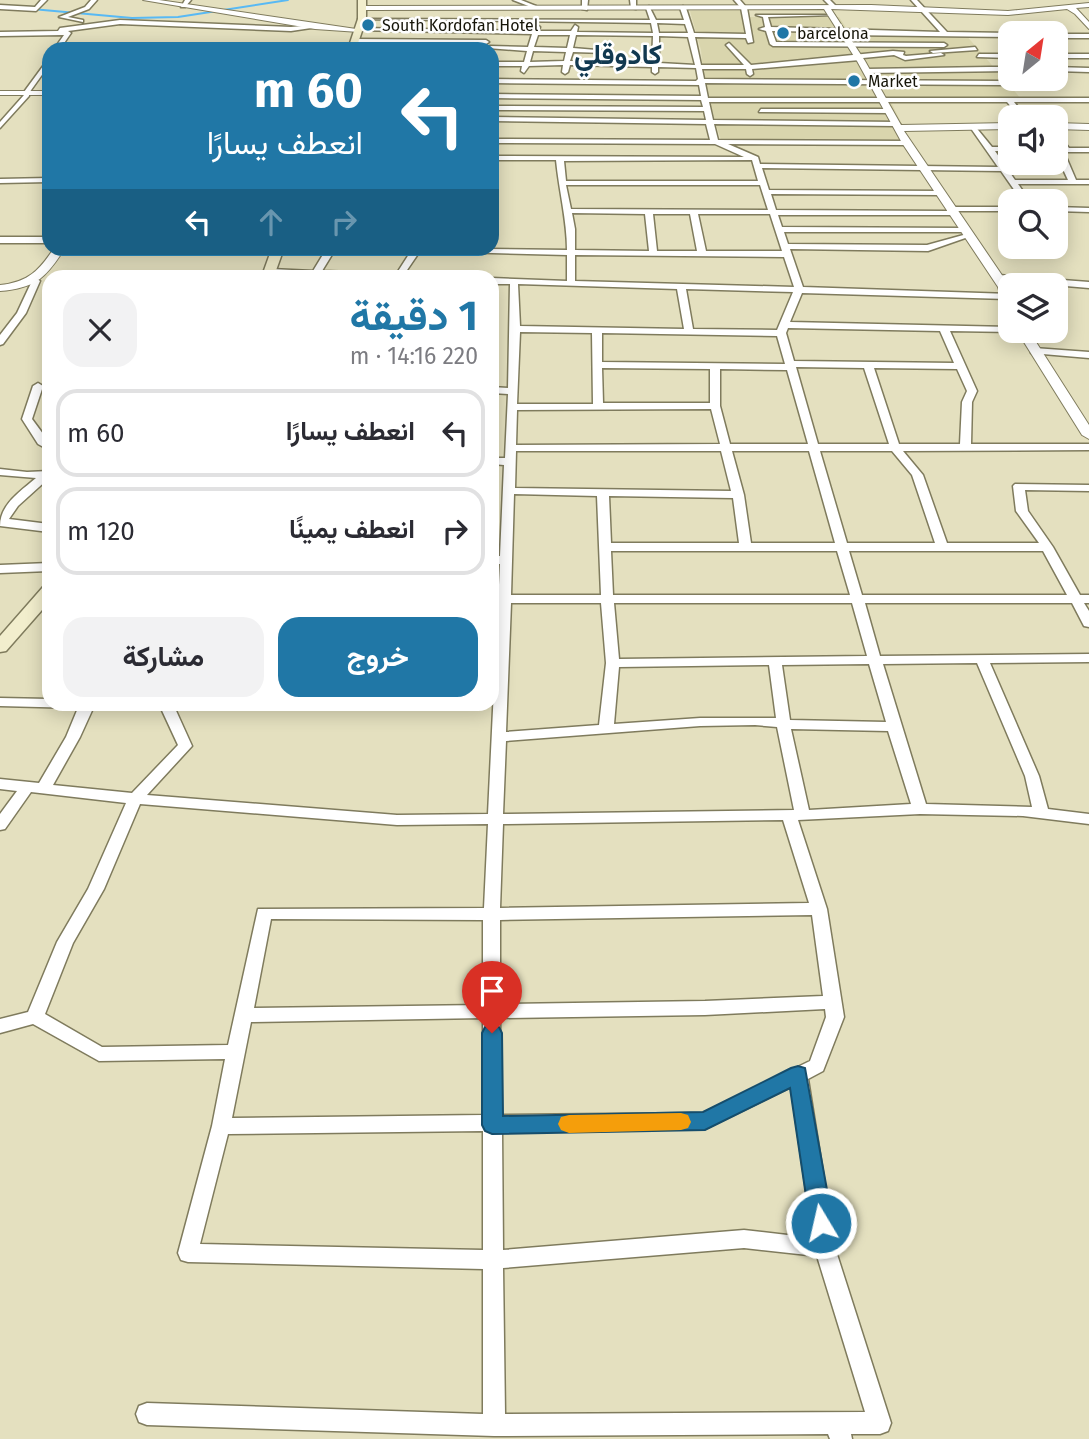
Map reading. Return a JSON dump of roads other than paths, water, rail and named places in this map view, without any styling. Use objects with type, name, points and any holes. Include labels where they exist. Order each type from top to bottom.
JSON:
[{"type":"main road","points":[[354,42],[363,4]]},
{"type":"main road","points":[[0,647],[42,599]]},
{"type":"street","points":[[4,0],[0,6],[36,9],[44,0]]},
{"type":"street","points":[[94,0],[87,8],[62,17],[66,20],[107,23],[291,29],[315,27]]},
{"type":"street","points":[[146,0],[185,3],[315,27],[573,34],[698,42],[747,25],[830,7]]},
{"type":"street","points":[[516,0],[535,6]]},
{"type":"street","points":[[718,45],[750,45],[747,25],[737,0]]},
{"type":"street","points":[[914,0],[945,34]]},
{"type":"street","points":[[363,4],[493,9],[582,6],[605,9],[634,4],[649,8],[683,8],[747,25],[771,38]]},
{"type":"street","points":[[747,25],[830,7],[923,8],[1008,13],[1089,5]]},
{"type":"street","points":[[513,158],[525,64],[539,20],[535,6]]},
{"type":"street","points":[[549,141],[550,120],[559,97],[582,6]]},
{"type":"street","points":[[830,7],[907,142],[965,233],[998,278]]},
{"type":"street","points":[[1068,7],[1078,12],[1089,27]]},
{"type":"street","points":[[439,42],[445,8]]},
{"type":"street","points":[[649,8],[655,22],[657,39],[655,82],[660,141]]},
{"type":"street","points":[[683,8],[698,42],[704,100]]},
{"type":"street","points":[[490,42],[493,9]]},
{"type":"street","points":[[605,9],[608,97],[603,141],[606,159]]},
{"type":"street","points":[[789,15],[802,55],[808,62]]},
{"type":"street","points":[[361,19],[688,22]]},
{"type":"street","points":[[747,25],[767,22],[844,35],[942,43],[998,36]]},
{"type":"street","points":[[767,22],[773,44],[844,35],[945,34],[966,38],[998,80]]},
{"type":"street","points":[[68,33],[60,30],[107,23]]},
{"type":"street","points":[[0,28],[22,34]]},
{"type":"street","points":[[0,34],[68,33]]},
{"type":"street","points":[[62,42],[68,33]]},
{"type":"street","points":[[932,34],[950,50]]},
{"type":"street","points":[[1068,36],[1089,36]]},
{"type":"street","points":[[570,46],[605,38]]},
{"type":"street","points":[[499,108],[656,108],[763,88],[729,45]]},
{"type":"street","points":[[499,46],[570,46],[605,51]]},
{"type":"street","points":[[499,119],[657,122],[751,76],[808,62],[950,50],[998,55]]},
{"type":"street","points":[[893,53],[905,58],[977,53]]},
{"type":"street","points":[[1068,56],[1089,56]]},
{"type":"street","points":[[499,64],[656,64],[704,100],[756,163],[799,289],[783,329],[791,366],[920,809]]},
{"type":"street","points":[[964,67],[974,80]]},
{"type":"street","points":[[873,84],[913,70],[998,68]]},
{"type":"street","points":[[1068,69],[1089,70]]},
{"type":"street","points":[[0,126],[27,95],[42,70]]},
{"type":"street","points":[[499,141],[660,141],[704,100],[751,76],[998,90]]},
{"type":"street","points":[[499,79],[655,82],[764,125],[816,134],[907,142]]},
{"type":"street","points":[[499,96],[658,97],[769,102],[873,84],[998,80]]},
{"type":"street","points":[[873,84],[1013,100],[1089,100]]},
{"type":"street","points":[[1009,91],[1016,105]]},
{"type":"street","points":[[0,93],[42,93]]},
{"type":"street","points":[[704,100],[766,93],[769,102]]},
{"type":"street","points":[[704,100],[764,125],[888,111]]},
{"type":"street","points":[[756,102],[764,125]]},
{"type":"street","points":[[764,125],[796,121],[859,120]]},
{"type":"street","points":[[796,121],[816,134],[832,167]]},
{"type":"street","points":[[816,134],[898,127],[998,126]]},
{"type":"street","points":[[1068,126],[1089,127]]},
{"type":"street","points":[[974,127],[998,164]]},
{"type":"street","points":[[990,149],[998,149]]},
{"type":"street","points":[[1068,150],[1089,150]]},
{"type":"street","points":[[499,158],[998,169]]},
{"type":"street","points":[[560,159],[571,229],[571,284]]},
{"type":"street","points":[[1068,170],[1073,182]]},
{"type":"street","points":[[1006,175],[1017,189]]},
{"type":"street","points":[[0,181],[42,180]]},
{"type":"street","points":[[1012,182],[1089,182]]},
{"type":"street","points":[[563,183],[940,193]]},
{"type":"street","points":[[567,211],[998,209]]},
{"type":"street","points":[[1068,209],[1089,209]]},
{"type":"street","points":[[649,211],[653,254]]},
{"type":"street","points":[[693,211],[702,254]]},
{"type":"street","points":[[778,229],[965,233]]},
{"type":"street","points":[[499,251],[702,254],[929,248],[965,233]]},
{"type":"street","points":[[0,240],[42,240]]},
{"type":"street","points":[[0,342],[21,313],[42,273]]},
{"type":"street","points":[[0,288],[36,281]]},
{"type":"street","points":[[499,281],[998,296]]},
{"type":"street","points":[[494,1425],[492,914],[504,599],[499,560],[509,491],[514,282]]},
{"type":"street","points":[[1068,283],[1089,285]]},
{"type":"street","points":[[681,286],[689,332]]},
{"type":"street","points":[[514,329],[689,332],[783,329],[998,330]]},
{"type":"street","points":[[944,329],[972,391],[967,402],[965,448]]},
{"type":"street","points":[[597,331],[598,406]]},
{"type":"street","points":[[1030,343],[1089,435]]},
{"type":"street","points":[[1034,351],[1089,355]]},
{"type":"street","points":[[597,365],[960,366]]},
{"type":"street","points":[[715,366],[715,406],[723,446],[738,495],[745,546]]},
{"type":"street","points":[[868,366],[895,447],[917,475],[942,545]]},
{"type":"street","points":[[38,386],[27,419],[42,442]]},
{"type":"street","points":[[499,390],[512,390]]},
{"type":"street","points":[[512,407],[715,406]]},
{"type":"street","points":[[499,459],[510,455],[723,446],[1089,447]]},
{"type":"street","points":[[0,472],[42,474]]},
{"type":"street","points":[[0,522],[14,504],[42,479]]},
{"type":"street","points":[[1089,488],[1019,486],[1022,511],[1083,599],[1089,623]]},
{"type":"street","points":[[509,491],[738,495]]},
{"type":"street","points":[[603,492],[607,599],[613,663],[606,730]]},
{"type":"street","points":[[0,522],[42,527]]},
{"type":"street","points":[[605,547],[1047,547]]},
{"type":"street","points":[[0,569],[42,567]]},
{"type":"street","points":[[504,599],[1083,599]]},
{"type":"street","points":[[613,663],[1089,658]]},
{"type":"street","points":[[982,659],[1032,776],[1041,813]]},
{"type":"street","points":[[221,1126],[705,1121],[817,1066],[835,1017],[819,909],[796,815],[775,660]]},
{"type":"street","points":[[0,702],[42,703]]},
{"type":"street","points":[[43,789],[73,737],[84,711]]},
{"type":"street","points":[[35,1017],[65,942],[96,889],[135,799],[185,746],[169,711]]},
{"type":"street","points":[[499,737],[700,722],[783,722],[814,726],[894,727]]},
{"type":"street","points":[[0,784],[135,799],[397,820],[496,816],[796,815],[920,809],[1041,813],[1089,819]]},
{"type":"street","points":[[0,825],[27,787]]},
{"type":"street","points":[[819,909],[492,914],[264,913],[221,1126],[188,1253],[493,1260],[744,1239],[825,1248]]},
{"type":"street","points":[[243,1015],[705,1008],[833,1002]]},
{"type":"street","points":[[0,1026],[35,1017],[99,1054],[236,1052]]},
{"type":"street","points":[[147,1414],[494,1425],[839,1431],[880,1423],[825,1248],[798,1074]]},
{"type":"waterway","points":[[32,9],[132,18],[178,17],[288,0]]},
{"type":"place","name":"South Kordofan Hotel","points":[[368,25]]},
{"type":"place","name":"barcelona","points":[[783,33]]},
{"type":"place","name":"Market","points":[[854,81]]},
{"type":"district","name":"كادوقلي","points":[[618,54]]}]
